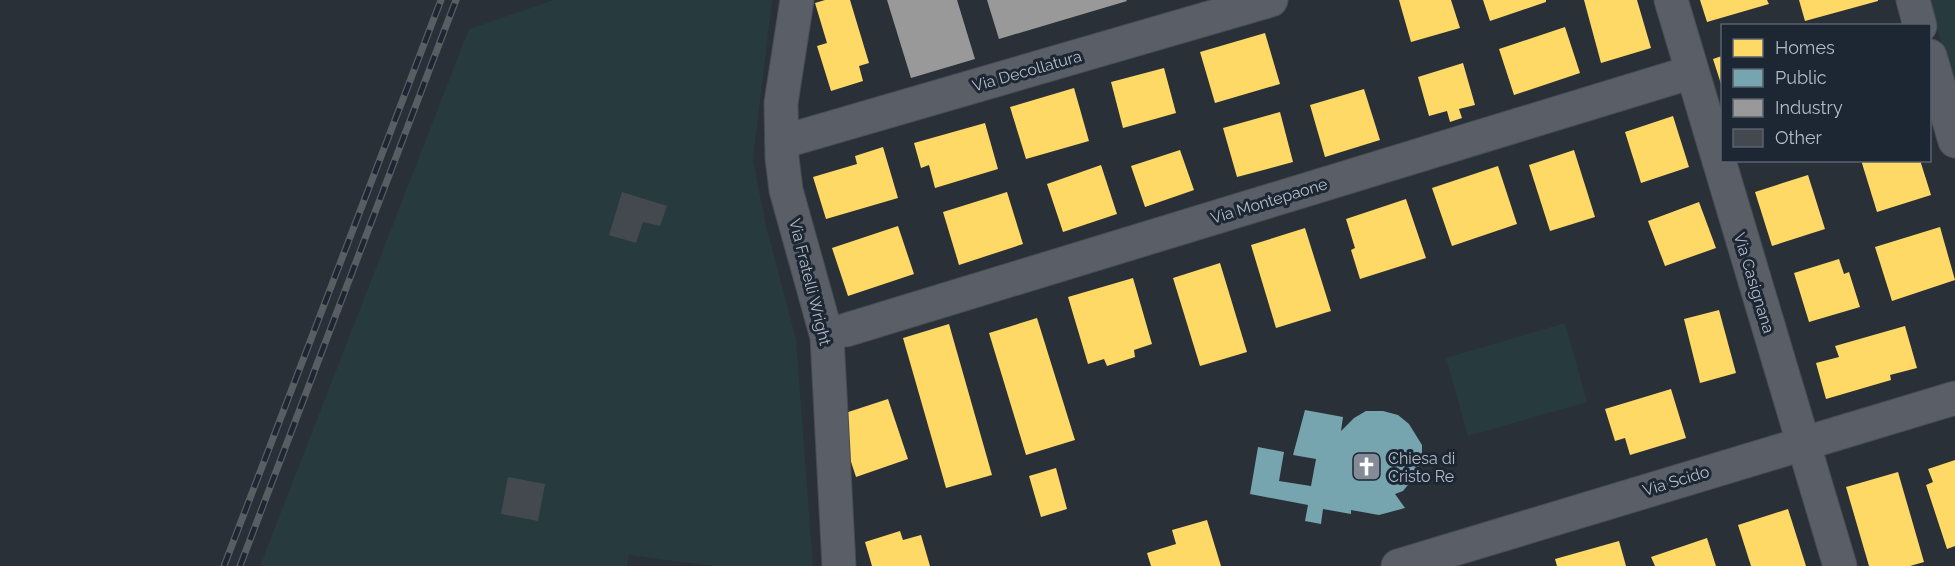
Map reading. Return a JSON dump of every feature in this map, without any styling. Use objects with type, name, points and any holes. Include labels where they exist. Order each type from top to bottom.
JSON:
[{"type":"street","name":"Via Fratelli Wright","points":[[797,0],[781,103],[782,142],[786,190],[827,337],[839,566]]},
{"type":"street","name":"Via Decollatura","points":[[782,142],[1271,0]]},
{"type":"street","name":"Via Casignana","points":[[1671,0],[1840,566]]},
{"type":"street","points":[[1913,0],[1919,24]]},
{"type":"street","points":[[1931,63],[1955,141]]},
{"type":"street","name":"Via Montepaone","points":[[846,330],[1692,72]]},
{"type":"street","name":"Via Scido","points":[[1398,566],[1955,398]]},
{"type":"green space","points":[[554,0],[772,0],[753,160],[766,226],[796,339],[813,566],[713,566],[629,555],[627,566],[260,566],[469,29]]},
{"type":"green space","points":[[1930,0],[1955,0],[1955,95]]},
{"type":"green space","points":[[1565,323],[1587,402],[1468,436],[1446,358]]},
{"type":"building: Homes","points":[[825,0],[850,0],[869,63],[859,66],[863,81],[831,91],[817,46],[827,43],[815,3]]},
{"type":"building: Homes","points":[[1399,0],[1451,0],[1460,28],[1411,42]]},
{"type":"building: Homes","points":[[1483,0],[1546,0],[1546,2],[1490,21]]},
{"type":"building: Homes","points":[[1584,0],[1637,0],[1651,48],[1601,63]]},
{"type":"building: Homes","points":[[1700,0],[1767,0],[1769,4],[1707,22]]},
{"type":"building: Homes","points":[[1799,0],[1878,0],[1878,1],[1805,21]]},
{"type":"building: Homes","points":[[1565,27],[1580,73],[1514,95],[1499,49]]},
{"type":"building: Homes","points":[[1265,33],[1280,84],[1215,103],[1200,52]]},
{"type":"building: Homes","points":[[1721,56],[1721,84],[1713,59]]},
{"type":"building: Homes","points":[[1463,63],[1475,105],[1459,109],[1462,118],[1450,122],[1447,111],[1429,116],[1418,77]]},
{"type":"building: Homes","points":[[1164,68],[1176,113],[1123,128],[1111,82]]},
{"type":"building: Homes","points":[[1074,88],[1089,141],[1026,159],[1010,107]]},
{"type":"building: Homes","points":[[1364,89],[1380,140],[1325,157],[1310,105]]},
{"type":"building: Homes","points":[[1280,112],[1293,162],[1237,177],[1223,128]]},
{"type":"building: Homes","points":[[1673,116],[1689,167],[1641,183],[1625,132]]},
{"type":"building: Homes","points":[[985,123],[998,169],[935,188],[929,165],[921,168],[914,143]]},
{"type":"building: Homes","points":[[883,147],[898,198],[826,219],[813,177],[857,164],[855,156]]},
{"type":"building: Homes","points":[[1180,150],[1194,190],[1145,207],[1131,166]]},
{"type":"building: Homes","points":[[1574,150],[1595,217],[1550,231],[1529,165]]},
{"type":"building: Homes","points":[[1862,162],[1921,162],[1931,195],[1877,212]]},
{"type":"building: Homes","points":[[1101,165],[1117,214],[1063,232],[1047,184]]},
{"type":"building: Homes","points":[[1498,166],[1517,224],[1452,246],[1432,188]]},
{"type":"building: Homes","points":[[1808,175],[1825,229],[1772,246],[1755,192]]},
{"type":"building: Homes","points":[[1007,192],[1023,244],[959,265],[943,212]]},
{"type":"building: Homes","points":[[1406,199],[1426,258],[1360,279],[1351,250],[1355,248],[1346,219]]},
{"type":"building: Homes","points":[[1699,202],[1716,248],[1665,266],[1648,221]]},
{"type":"building: Homes","points":[[898,226],[914,274],[848,296],[832,248]]},
{"type":"building: Homes","points":[[1940,227],[1955,280],[1892,301],[1875,247]]},
{"type":"building: Homes","points":[[1305,228],[1331,311],[1276,328],[1251,245]]},
{"type":"building: Homes","points":[[1839,259],[1844,274],[1849,272],[1860,307],[1809,322],[1794,273]]},
{"type":"building: Homes","points":[[1220,263],[1247,352],[1200,366],[1173,278]]},
{"type":"building: Homes","points":[[1133,278],[1152,344],[1134,350],[1135,357],[1107,366],[1104,359],[1088,364],[1068,297]]},
{"type":"building: Homes","points":[[1719,310],[1736,373],[1700,383],[1684,319]]},
{"type":"building: Homes","points":[[1037,318],[1075,440],[1026,455],[989,333]]},
{"type":"building: Homes","points":[[949,324],[992,475],[946,488],[903,338]]},
{"type":"building: Homes","points":[[1905,326],[1917,368],[1890,375],[1891,380],[1826,399],[1816,363],[1839,357],[1835,346]]},
{"type":"building: Homes","points":[[1671,389],[1686,438],[1630,455],[1625,438],[1615,441],[1605,409]]},
{"type":"building: Homes","points":[[888,399],[908,459],[856,477],[836,416]]},
{"type":"building: Homes","points":[[1955,460],[1955,546],[1947,549],[1926,485],[1933,482],[1928,469]]},
{"type":"building: Homes","points":[[1056,468],[1067,509],[1041,517],[1029,476]]},
{"type":"building: Homes","points":[[1898,472],[1924,562],[1910,566],[1869,566],[1846,487]]},
{"type":"building: Homes","points":[[1788,509],[1806,566],[1751,566],[1738,525]]},
{"type":"building: Homes","points":[[1207,520],[1221,566],[1151,566],[1147,553],[1176,544],[1172,530]]},
{"type":"building: Homes","points":[[900,531],[903,540],[921,535],[930,566],[872,566],[865,542]]},
{"type":"building: Homes","points":[[1707,538],[1716,566],[1655,566],[1651,557]]},
{"type":"building: Homes","points":[[1619,541],[1626,566],[1557,566],[1555,559]]},
{"type":"building: Public","name":"Chiesa di Cristo Re","points":[[1305,410],[1343,417],[1341,431],[1354,418],[1366,411],[1383,411],[1398,415],[1409,424],[1422,445],[1422,458],[1416,475],[1403,491],[1395,494],[1405,508],[1379,515],[1351,510],[1351,514],[1323,509],[1321,524],[1305,521],[1308,505],[1250,494],[1258,447],[1284,452],[1279,481],[1311,486],[1316,459],[1293,455]]},
{"type":"building: Industry","points":[[887,0],[957,0],[975,59],[911,78]]},
{"type":"building: Industry","points":[[987,0],[1126,0],[1127,1],[999,39]]},
{"type":"building: Other","points":[[622,192],[667,206],[660,226],[643,222],[636,243],[609,235]]},
{"type":"building: Other","points":[[508,477],[545,484],[538,521],[501,514]]},
{"type":"railway","points":[[224,566],[441,0]]},
{"type":"railway","points":[[240,566],[456,0]]},
{"type":"place","name":"Chiesa di Cristo Re","points":[[1367,467]]}]
